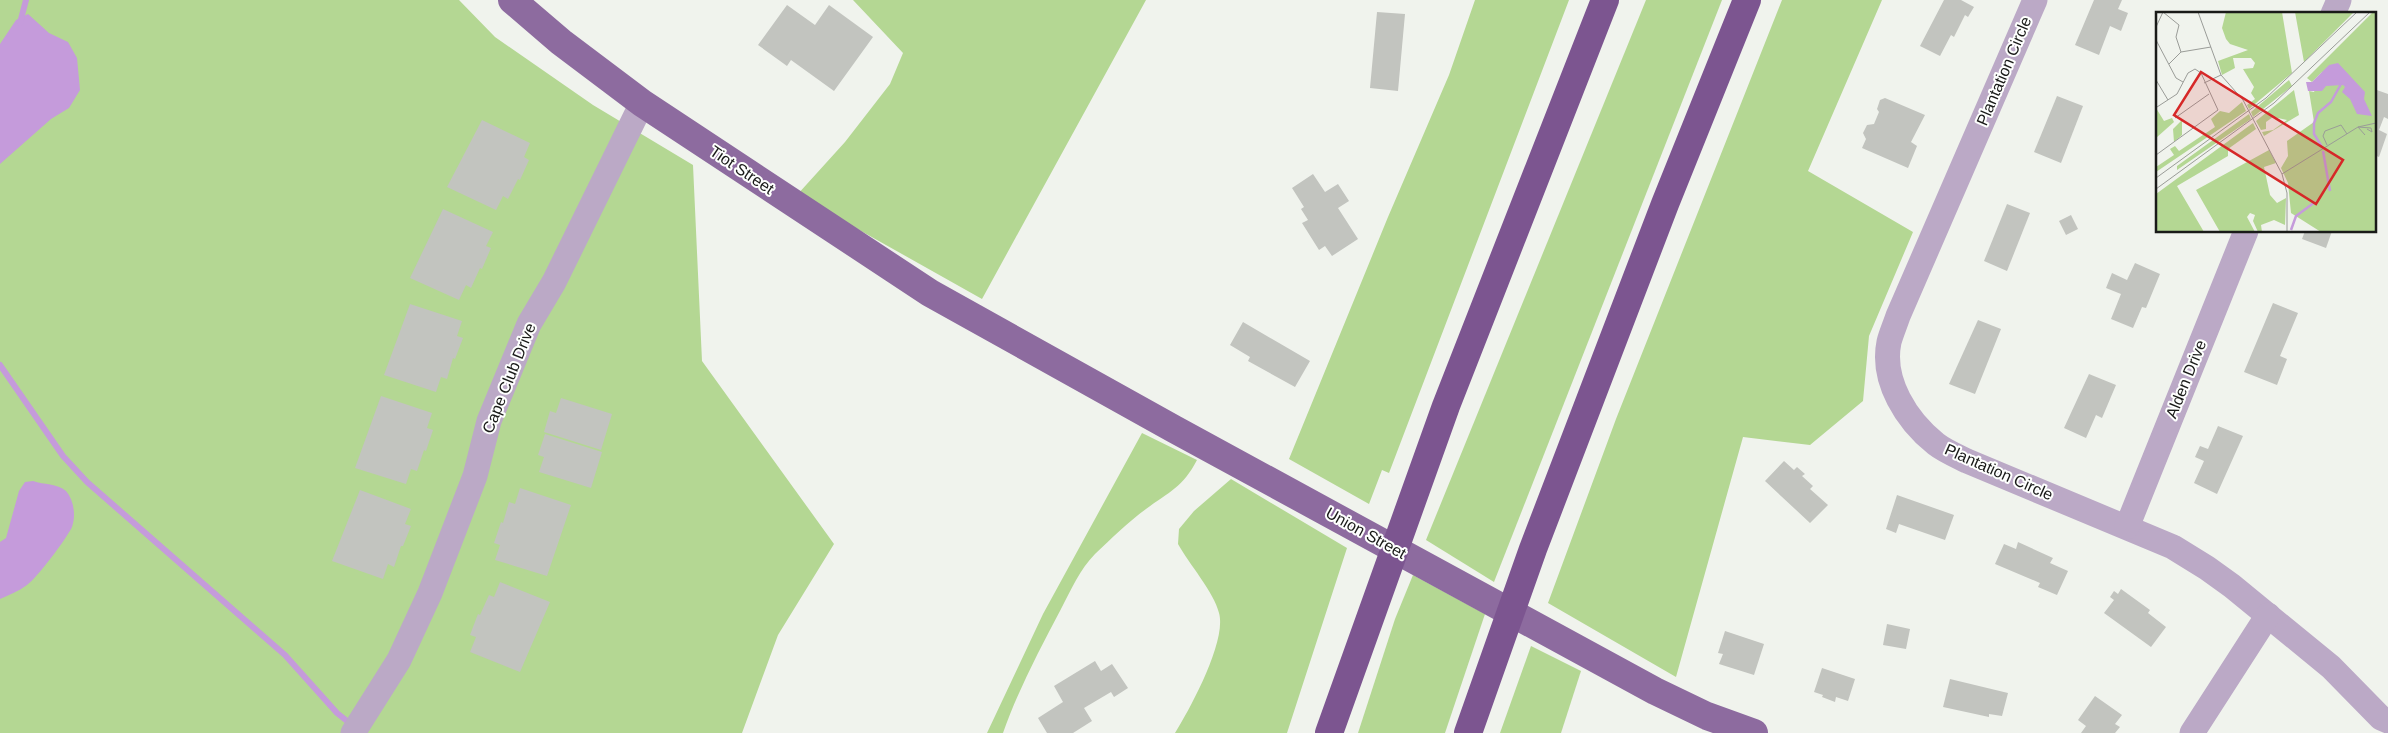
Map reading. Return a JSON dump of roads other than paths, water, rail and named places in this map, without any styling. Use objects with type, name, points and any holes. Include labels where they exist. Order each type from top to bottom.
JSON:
[{"type":"highway","points":[[1330,733],[1373,607],[1498,271],[1605,0]]},
{"type":"highway","points":[[1468,733],[1533,549],[1661,213],[1747,0]]},
{"type":"main road","name":"Tiot Street","points":[[512,0],[561,42],[642,103],[913,282],[984,324]]},
{"type":"main road","name":"Union Street","points":[[984,324],[1655,691],[1699,712],[1754,733]]},
{"type":"street","name":"Plantation Circle","points":[[2034,0],[1898,316],[1889,343],[1889,371],[1896,398],[1914,422],[1936,444],[1967,461],[2127,526],[2173,547],[2207,568],[2331,667],[2381,718],[2388,721]]},
{"type":"street","points":[[2334,12],[2339,0]]},
{"type":"street","name":"Cape Club Drive","points":[[360,723],[399,660],[430,593],[475,476],[489,421],[529,324],[554,282],[642,103]]},
{"type":"street","name":"Alden Drive","points":[[2127,526],[2246,232]]},
{"type":"street","points":[[2192,733],[2268,615]]},
{"type":"waterway","points":[[20,23],[26,0]]},
{"type":"waterway","points":[[0,365],[63,456],[87,482],[285,655],[337,713],[352,725]]}]
